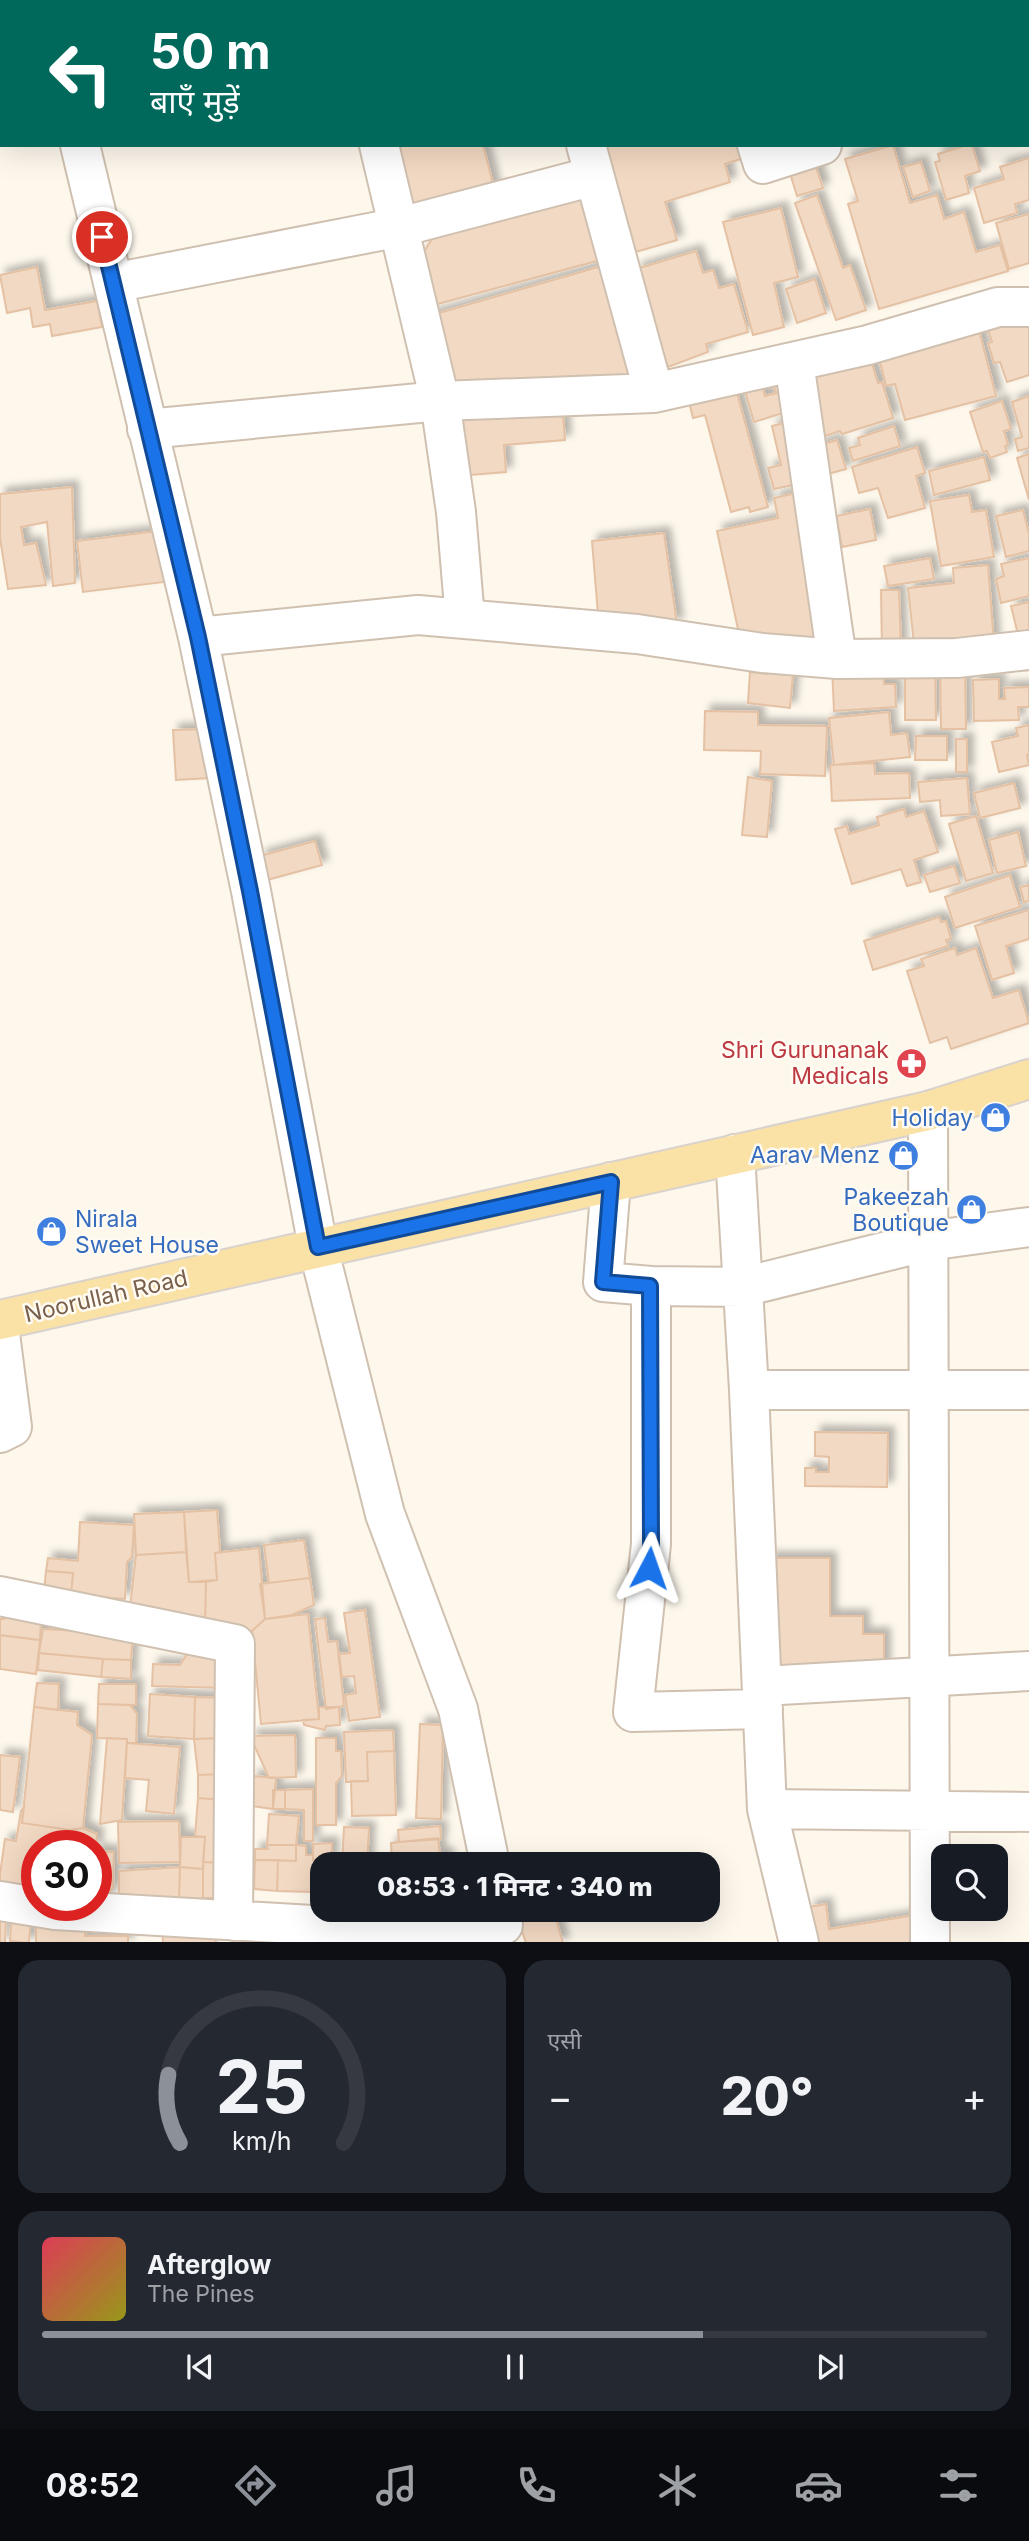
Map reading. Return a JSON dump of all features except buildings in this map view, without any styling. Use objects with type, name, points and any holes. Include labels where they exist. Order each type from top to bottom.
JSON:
[{"type":"main road","name":"Noorullah Road","points":[[0,1320],[928,1111],[1029,1079]]},
{"type":"street","points":[[80,147],[198,637],[248,877],[318,1247],[385,1514],[458,1709],[488,1852]]},
{"type":"street","points":[[380,147],[440,401],[456,512],[465,619]]},
{"type":"street","points":[[758,147],[763,164],[816,147]]},
{"type":"street","points":[[113,283],[400,227],[590,161],[654,393]]},
{"type":"street","points":[[147,429],[440,401],[654,393],[868,345],[998,307],[1029,307]]},
{"type":"street","points":[[794,362],[837,659]]},
{"type":"street","points":[[198,637],[418,615],[637,634],[762,653],[837,659],[957,659],[1029,650]]},
{"type":"street","points":[[928,1111],[930,1942]]},
{"type":"street","points":[[735,1154],[749,1390],[767,1809],[799,1942]]},
{"type":"street","points":[[611,1182],[603,1282],[650,1286],[743,1287],[928,1241],[1029,1227]]},
{"type":"street","points":[[650,1286],[651,1544],[634,1712],[929,1677],[1029,1671]]},
{"type":"street","points":[[0,1334],[12,1427],[0,1433]]},
{"type":"street","points":[[749,1390],[1029,1390]]},
{"type":"street","points":[[0,1597],[235,1644],[233,1921]]},
{"type":"street","points":[[767,1809],[1029,1812]]},
{"type":"street","points":[[0,1901],[144,1929],[233,1921],[364,1935],[503,1926]]},
{"type":"place","name":"Shri Gurunanak Medicals","points":[[912,1063]]},
{"type":"place","name":"Holiday","points":[[996,1118]]},
{"type":"place","name":"Aarav Menz","points":[[903,1155]]},
{"type":"place","name":"Pakeezah Boutique","points":[[972,1210]]},
{"type":"place","name":"Nirala Sweet House","points":[[52,1232]]},
{"type":"route","points":[[102,237],[198,637],[318,1247],[611,1182],[603,1282],[650,1286],[649,1568]]}]
